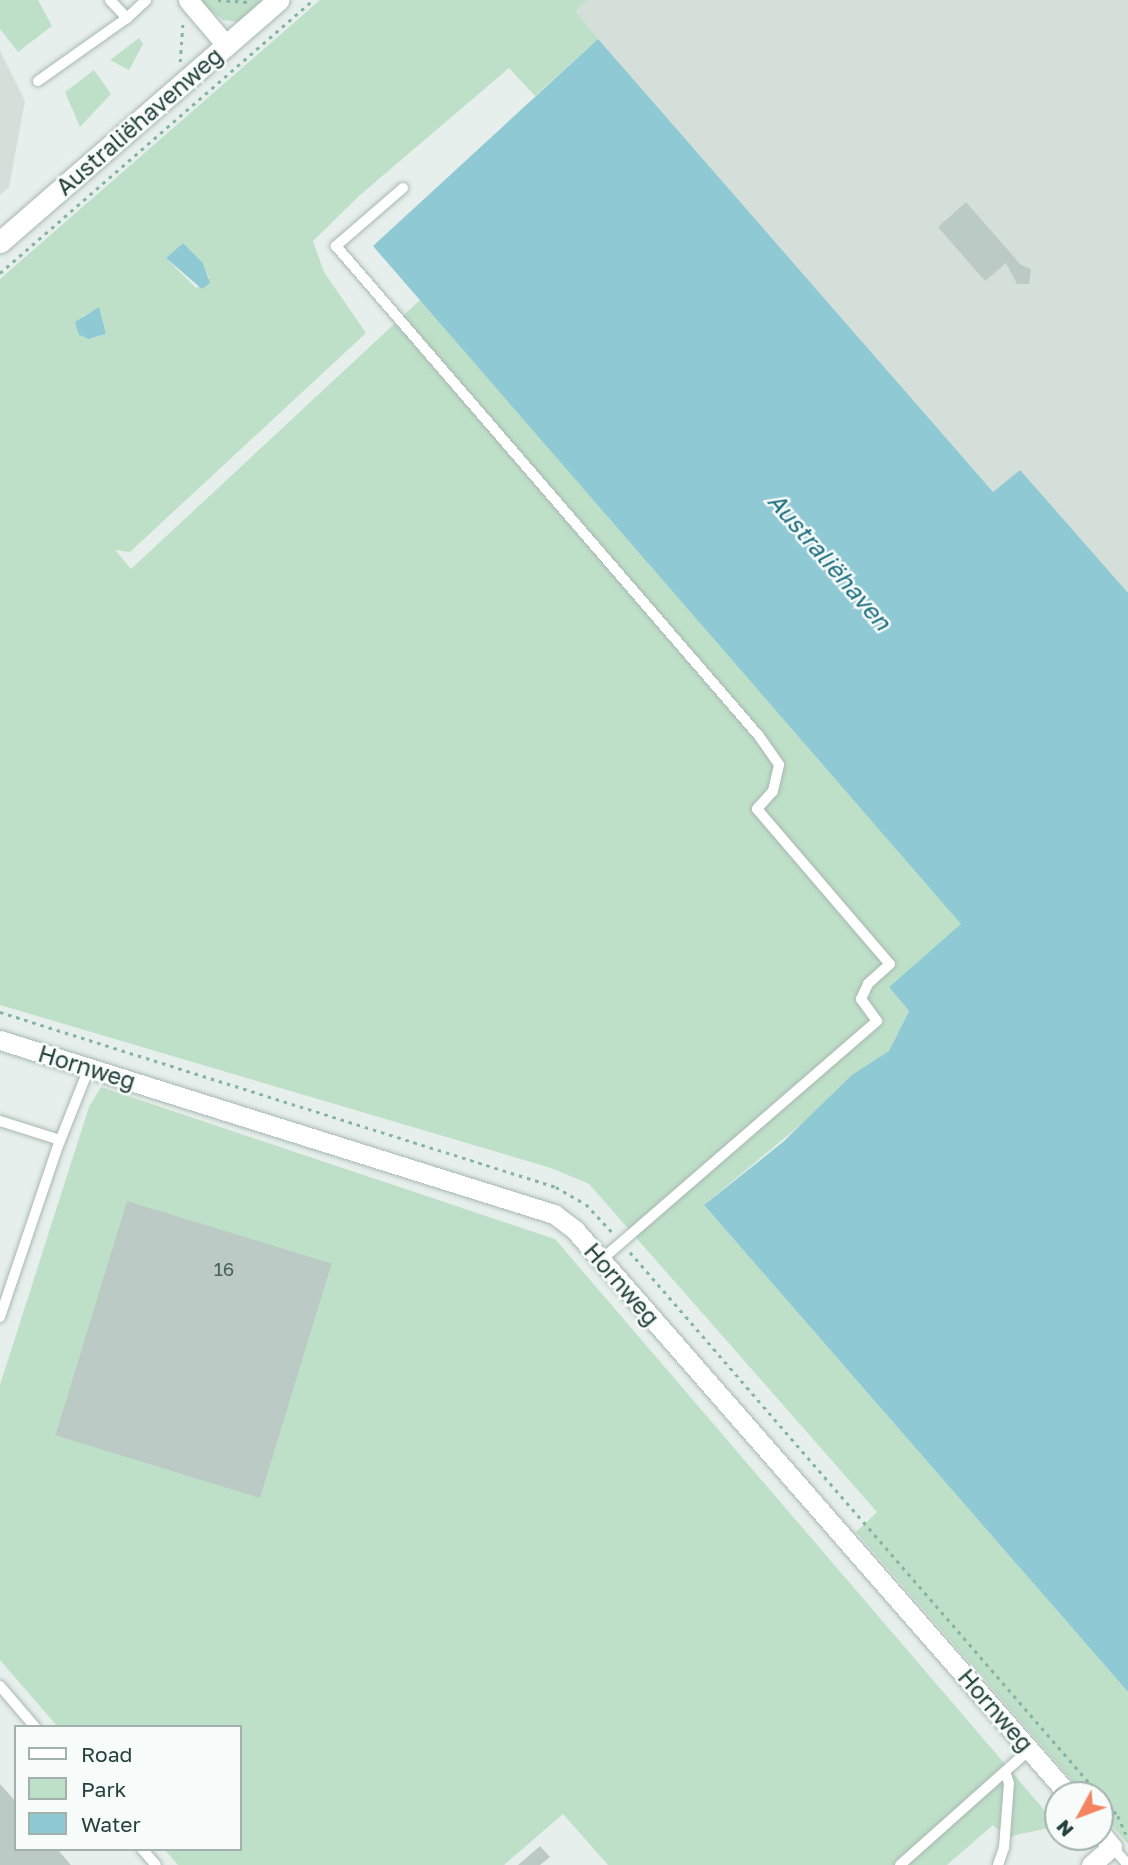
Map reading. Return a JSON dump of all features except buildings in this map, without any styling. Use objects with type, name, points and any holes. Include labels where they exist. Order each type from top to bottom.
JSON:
[{"type":"street","name":"Australiëhavenweg","points":[[0,242],[278,0]]},
{"type":"street","points":[[188,1],[226,45]]},
{"type":"street","name":"Hornweg","points":[[0,1040],[554,1214],[601,1260],[1057,1781]]},
{"type":"lane","points":[[110,0],[127,19]]},
{"type":"lane","points":[[38,80],[127,19],[146,0]]},
{"type":"lane","points":[[403,188],[336,246],[759,736],[779,765],[773,791],[757,809],[890,964],[867,984],[861,999],[877,1021],[601,1260]]},
{"type":"lane","points":[[0,1317],[60,1140],[89,1068]]},
{"type":"lane","points":[[0,1121],[60,1140]]},
{"type":"lane","points":[[0,1686],[33,1725]]},
{"type":"lane","points":[[900,1865],[1030,1749]]},
{"type":"lane","points":[[998,1865],[1004,1848],[1005,1772]]},
{"type":"lane","points":[[1114,1848],[1128,1865]]},
{"type":"lane","points":[[144,1851],[156,1865]]},
{"type":"path","points":[[0,273],[313,0]]},
{"type":"path","points":[[188,1],[181,9],[178,52],[188,76],[205,94]]},
{"type":"path","points":[[0,1012],[556,1187],[586,1204],[1088,1781]]},
{"type":"path","points":[[1114,1811],[1123,1821],[1126,1833],[1114,1837]]},
{"type":"shaded area","points":[[551,0],[1128,0],[1128,691]]},
{"type":"shaded area","points":[[0,51],[25,101],[9,187],[0,195]]},
{"type":"green space","points":[[0,0],[38,0],[52,26],[18,52],[0,29]]},
{"type":"green space","points":[[197,0],[265,0],[239,22],[223,20]]},
{"type":"green space","points":[[320,0],[587,0],[575,11],[598,39],[535,96],[509,68],[360,195],[313,241],[324,272],[366,333],[130,552],[115,550],[131,569],[420,300],[962,924],[889,987],[909,1011],[889,1051],[704,1205],[1128,1692],[1128,1844],[1114,1828],[1114,1781],[1073,1781],[856,1532],[877,1512],[589,1184],[551,1168],[0,1005],[0,279]],"holes":[[[183,243],[203,263],[209,278],[196,288],[166,258]],[[99,308],[106,334],[90,339],[79,335],[83,316]]]},
{"type":"green space","points":[[139,38],[143,44],[129,70],[110,60]]},
{"type":"green space","points":[[94,70],[111,94],[80,127],[65,92]]},
{"type":"green space","points":[[101,1087],[555,1239],[1044,1810],[1044,1829],[1007,1837],[993,1825],[947,1865],[608,1865],[563,1814],[504,1865],[178,1865],[166,1851],[242,1851],[242,1725],[56,1725],[0,1660],[0,1385],[89,1107]]},
{"type":"water","name":"Australiëhaven","points":[[598,39],[993,492],[1020,470],[1128,593],[1128,1692],[704,1205],[783,1142],[852,1075],[889,1051],[909,1011],[889,987],[961,924],[373,246]]},
{"type":"water","points":[[183,243],[203,263],[210,283],[202,289],[166,258]]},
{"type":"water","points":[[99,307],[106,334],[89,339],[79,335],[75,322]]}]
